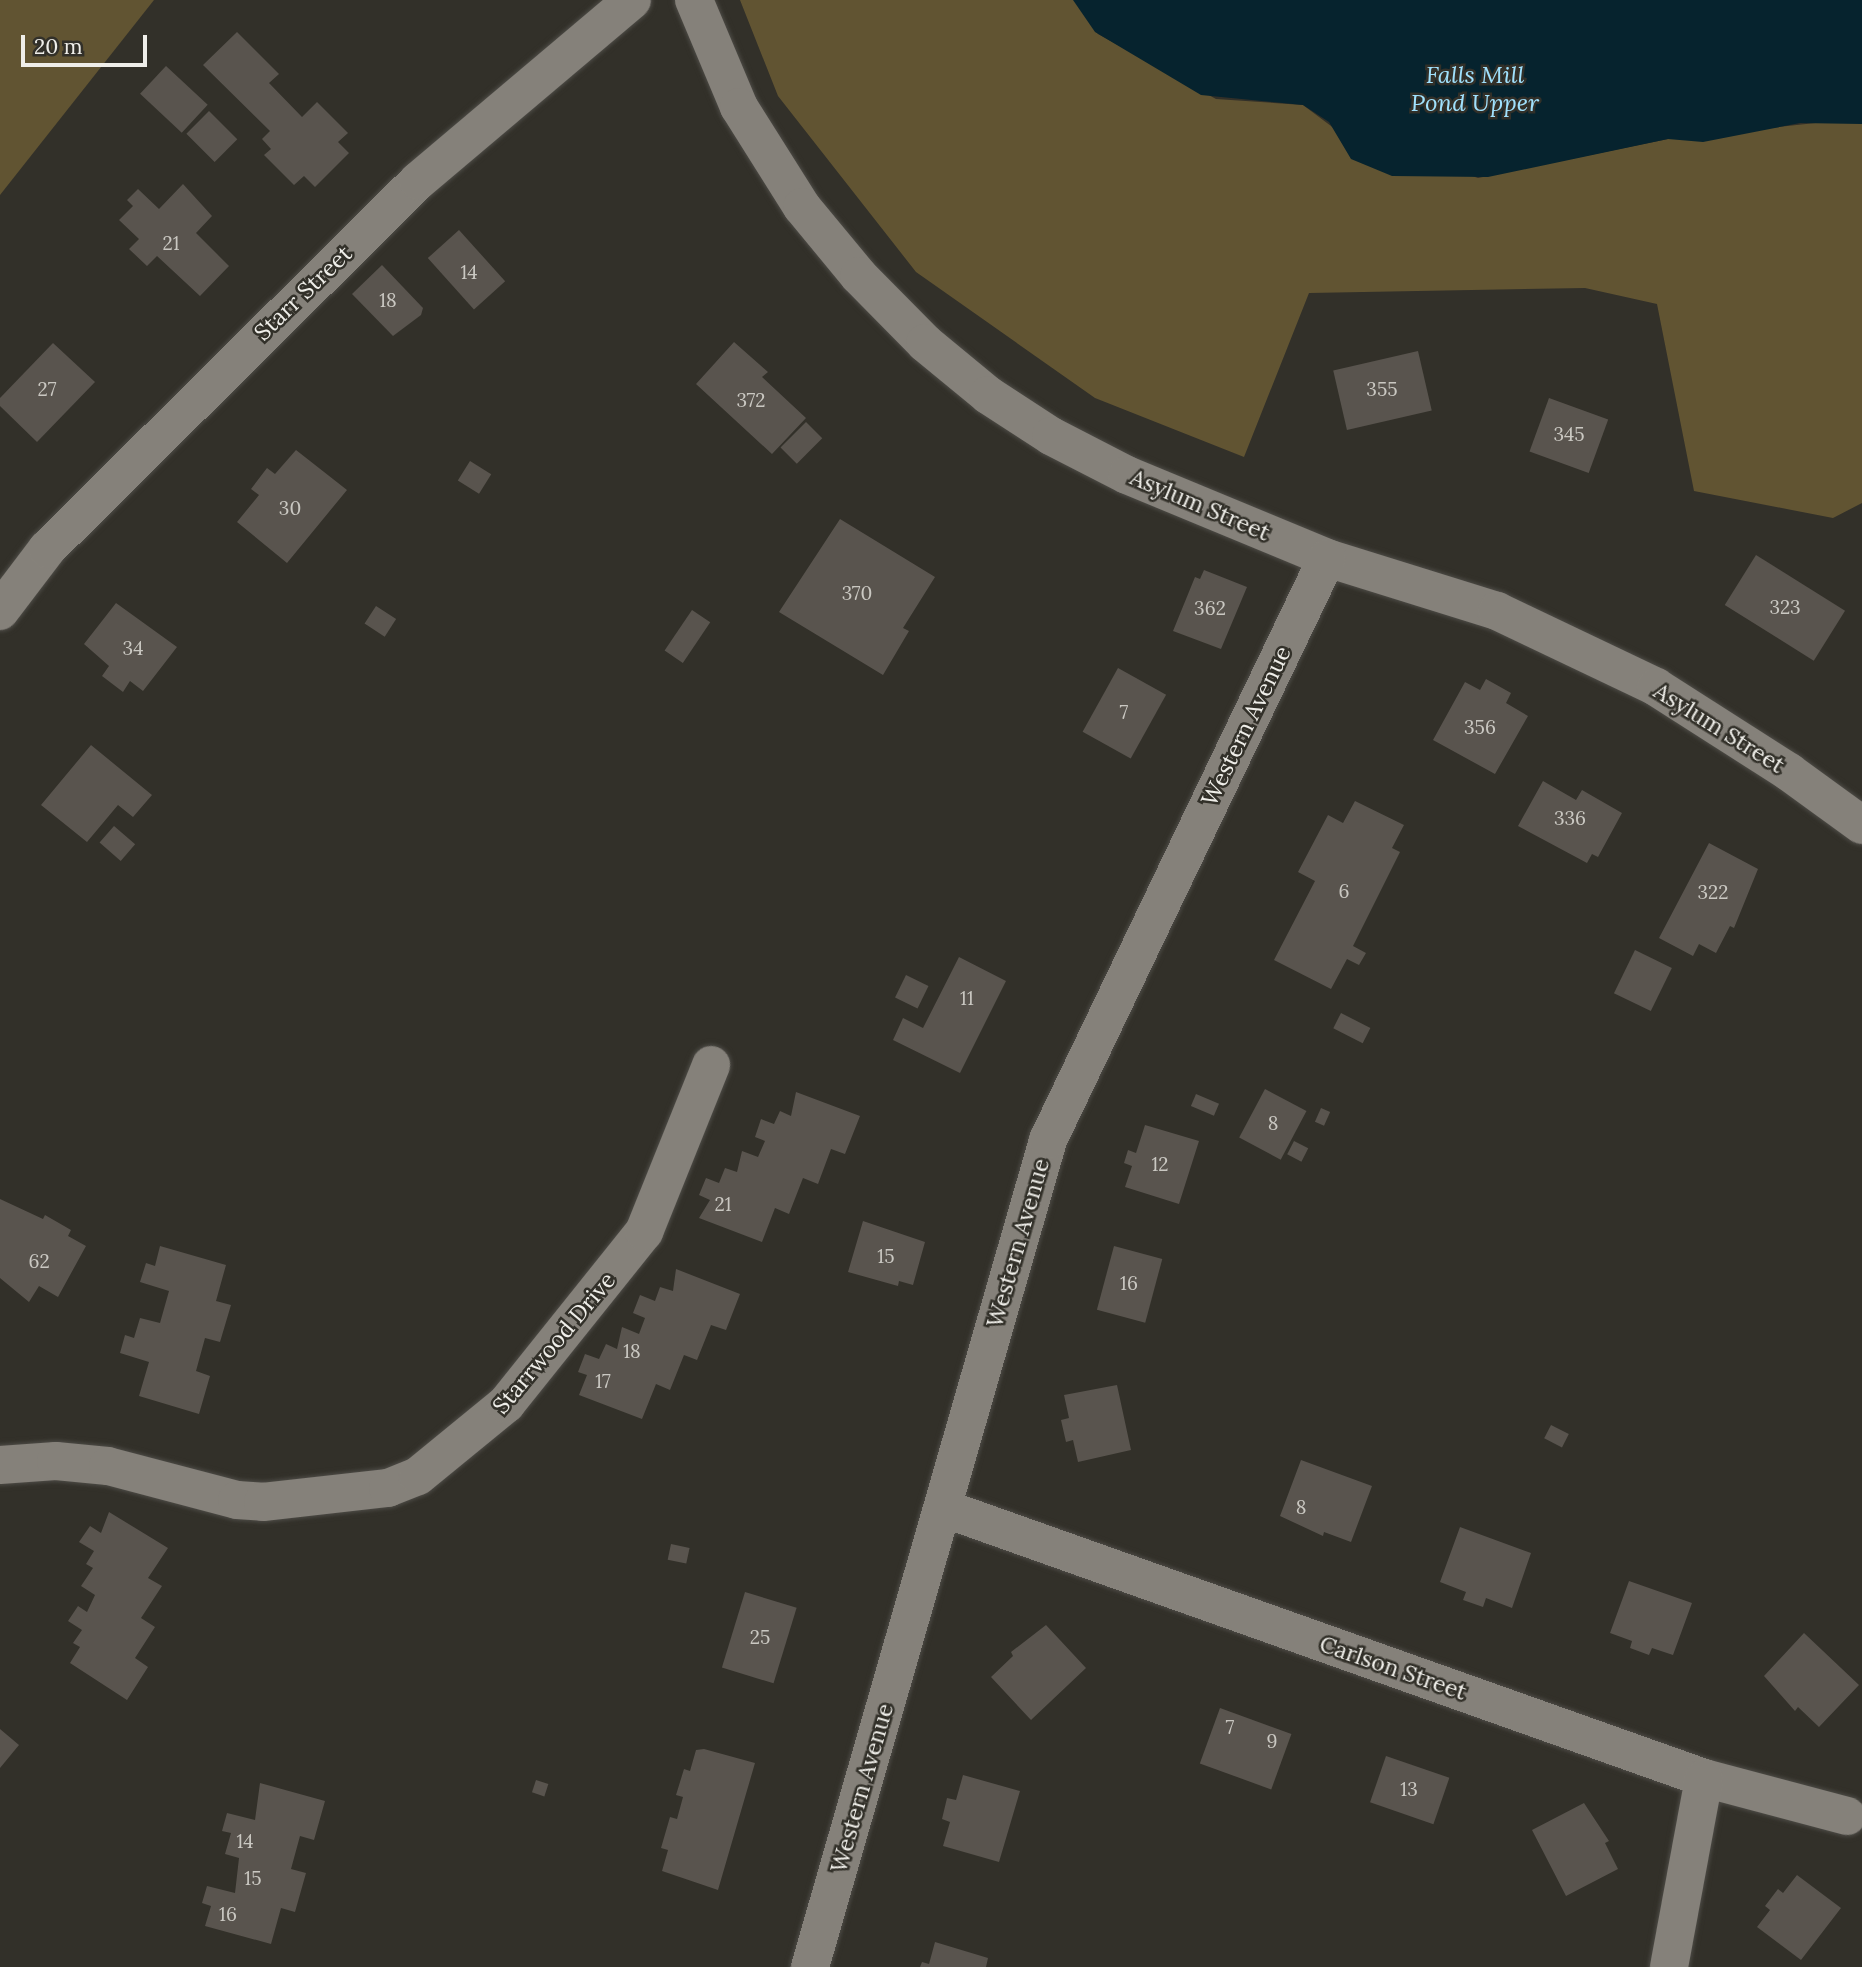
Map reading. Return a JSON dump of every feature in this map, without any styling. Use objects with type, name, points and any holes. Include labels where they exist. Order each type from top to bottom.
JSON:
[{"type":"street","name":"Starr Street","points":[[0,611],[57,539],[418,181],[632,0]]},
{"type":"street","name":"Asylum Street","points":[[694,0],[739,107],[802,206],[859,276],[925,343],[988,396],[1051,436],[1127,475],[1327,558],[1497,611],[1656,687],[1789,772],[1862,825]]},
{"type":"street","name":"Western Avenue","points":[[810,1967],[1048,1140],[1327,558]]},
{"type":"street","name":"Starrwood Drive","points":[[0,1465],[57,1461],[108,1466],[250,1502],[290,1502],[388,1489],[418,1476],[506,1404],[644,1232],[711,1065]]},
{"type":"street","name":"Carlson Street","points":[[943,1508],[1704,1777],[1847,1816]]},
{"type":"street","points":[[1669,1967],[1704,1777]]},
{"type":"shaded area","points":[[0,0],[154,0],[0,195]]},
{"type":"shaded area","points":[[740,0],[1074,0],[1098,34],[1216,99],[1303,105],[1335,129],[1478,178],[1668,139],[1862,118],[1862,503],[1833,518],[1694,491],[1657,304],[1585,288],[1309,293],[1244,457],[1095,398],[916,272],[778,96]]},
{"type":"water","name":"Falls Mill Pond Upper","points":[[1073,0],[1862,0],[1862,124],[1800,123],[1703,142],[1668,139],[1488,177],[1392,176],[1351,159],[1329,122],[1303,105],[1201,95],[1095,32]]},
{"type":"building","points":[[237,32],[279,74],[269,83],[302,117],[317,102],[348,133],[338,142],[349,153],[315,187],[304,176],[294,185],[264,155],[271,149],[262,139],[270,131],[203,65]]},
{"type":"building","points":[[166,66],[208,105],[182,133],[140,94]]},
{"type":"building","points":[[209,111],[237,139],[215,162],[186,134]]},
{"type":"building","points":[[183,184],[212,216],[196,233],[229,266],[200,296],[157,256],[147,266],[129,249],[139,239],[119,220],[133,206],[127,200],[138,189],[159,209]]},
{"type":"building","points":[[459,230],[505,281],[474,309],[428,258]]},
{"type":"building","points":[[382,265],[423,308],[421,315],[393,336],[352,294]]},
{"type":"building","points":[[734,342],[768,372],[762,377],[806,418],[772,454],[696,384]]},
{"type":"building","points":[[53,343],[95,382],[37,442],[0,406],[0,398]]},
{"type":"building","points":[[1418,351],[1432,410],[1347,430],[1333,371]]},
{"type":"building","points":[[1549,398],[1608,420],[1589,473],[1530,452]]},
{"type":"building","points":[[806,422],[822,438],[797,464],[781,447]]},
{"type":"building","points":[[296,450],[347,490],[287,563],[237,522],[259,495],[251,489],[267,468],[275,474]]},
{"type":"building","points":[[470,461],[491,474],[479,494],[458,481]]},
{"type":"building","points":[[840,519],[935,577],[903,628],[909,631],[883,675],[779,612]]},
{"type":"building","points":[[1756,555],[1845,611],[1814,661],[1725,605]]},
{"type":"building","points":[[1204,570],[1247,587],[1221,649],[1173,631],[1195,577],[1200,579]]},
{"type":"building","points":[[116,603],[177,647],[143,691],[130,681],[123,692],[102,676],[109,666],[84,644]]},
{"type":"building","points":[[376,606],[396,619],[385,637],[365,624]]},
{"type":"building","points":[[692,610],[710,622],[683,663],[665,651]]},
{"type":"building","points":[[1118,668],[1166,695],[1131,759],[1083,732]]},
{"type":"building","points":[[1486,679],[1511,693],[1506,703],[1528,716],[1495,774],[1433,740],[1465,682],[1480,690]]},
{"type":"building","points":[[91,745],[152,795],[133,817],[118,805],[87,842],[41,805]]},
{"type":"building","points":[[1543,781],[1576,800],[1582,790],[1622,813],[1598,857],[1592,854],[1587,863],[1518,826]]},
{"type":"building","points":[[1355,801],[1404,825],[1392,848],[1400,852],[1353,946],[1366,953],[1359,965],[1347,959],[1331,989],[1274,960],[1315,881],[1298,872],[1328,815],[1343,823]]},
{"type":"building","points":[[114,826],[135,844],[121,861],[100,843]]},
{"type":"building","points":[[1709,843],[1758,869],[1734,928],[1730,926],[1716,953],[1699,944],[1693,956],[1659,938]]},
{"type":"building","points":[[1635,950],[1672,968],[1651,1011],[1614,993]]},
{"type":"building","points":[[959,957],[1006,981],[960,1073],[893,1040],[903,1018],[923,1028]]},
{"type":"building","points":[[906,975],[928,986],[918,1008],[895,997]]},
{"type":"building","points":[[1341,1013],[1370,1028],[1363,1043],[1333,1028]]},
{"type":"building","points":[[1265,1089],[1306,1111],[1281,1160],[1239,1138]]},
{"type":"building","points":[[796,1092],[860,1116],[845,1154],[831,1149],[818,1184],[803,1178],[789,1214],[775,1208],[762,1242],[699,1218],[710,1200],[699,1195],[706,1178],[719,1183],[725,1168],[737,1172],[742,1151],[758,1157],[765,1141],[755,1137],[761,1119],[774,1124],[780,1111],[791,1116]]},
{"type":"building","points":[[1196,1094],[1219,1104],[1214,1116],[1191,1106]]},
{"type":"building","points":[[1321,1108],[1330,1112],[1324,1126],[1315,1122]]},
{"type":"building","points":[[1145,1125],[1199,1141],[1179,1204],[1125,1187],[1132,1166],[1124,1163],[1128,1150],[1136,1153]]},
{"type":"building","points":[[1294,1141],[1308,1148],[1301,1162],[1287,1154]]},
{"type":"building","points":[[0,1199],[43,1219],[45,1215],[71,1230],[68,1236],[86,1246],[58,1297],[39,1286],[29,1302],[0,1278]]},
{"type":"building","points":[[863,1221],[925,1242],[913,1285],[899,1281],[898,1286],[848,1272]]},
{"type":"building","points":[[160,1246],[226,1265],[216,1301],[231,1305],[220,1342],[205,1338],[196,1371],[210,1376],[199,1414],[139,1396],[149,1362],[120,1353],[125,1335],[134,1338],[140,1318],[160,1323],[169,1291],[140,1282],[146,1263],[155,1266]]},
{"type":"building","points":[[1114,1246],[1162,1259],[1145,1323],[1097,1310]]},
{"type":"building","points":[[676,1269],[740,1294],[726,1330],[711,1325],[697,1360],[684,1355],[670,1390],[656,1384],[642,1419],[579,1395],[587,1375],[578,1372],[585,1354],[599,1359],[606,1344],[617,1349],[622,1327],[639,1334],[645,1318],[633,1313],[640,1295],[655,1301],[660,1287],[673,1291]]},
{"type":"building","points":[[1117,1385],[1131,1450],[1078,1462],[1073,1440],[1066,1442],[1061,1420],[1069,1418],[1064,1395]]},
{"type":"building","points":[[1551,1425],[1569,1434],[1562,1447],[1544,1438]]},
{"type":"building","points":[[1301,1460],[1372,1486],[1351,1542],[1324,1532],[1323,1536],[1280,1516]]},
{"type":"building","points":[[109,1512],[168,1548],[148,1578],[162,1586],[141,1618],[155,1627],[135,1658],[148,1667],[127,1700],[70,1663],[80,1647],[73,1643],[82,1630],[68,1621],[78,1606],[87,1612],[95,1595],[81,1586],[93,1568],[86,1564],[94,1551],[79,1542],[90,1526],[101,1533]]},
{"type":"building","points":[[1460,1527],[1531,1553],[1512,1608],[1486,1598],[1483,1607],[1463,1600],[1466,1592],[1440,1582]]},
{"type":"building","points":[[671,1544],[690,1548],[686,1564],[668,1560]]},
{"type":"building","points":[[1629,1581],[1692,1603],[1673,1655],[1652,1648],[1649,1655],[1630,1648],[1632,1641],[1610,1633]]},
{"type":"building","points":[[745,1592],[797,1608],[774,1683],[722,1668]]},
{"type":"building","points":[[1046,1625],[1086,1668],[1031,1720],[991,1677],[1013,1656],[1011,1652]]},
{"type":"building","points":[[1804,1633],[1859,1685],[1819,1727],[1798,1707],[1795,1711],[1764,1676]]},
{"type":"building","points":[[1220,1708],[1291,1734],[1271,1789],[1200,1763]]},
{"type":"building","points":[[0,1729],[19,1745],[0,1768]]},
{"type":"building","points":[[704,1749],[755,1763],[718,1890],[662,1871],[668,1850],[661,1848],[670,1817],[677,1819],[683,1797],[676,1795],[684,1769],[690,1771],[696,1750]]},
{"type":"building","points":[[1386,1756],[1449,1778],[1433,1824],[1370,1802]]},
{"type":"building","points":[[963,1775],[1020,1791],[999,1862],[943,1846],[950,1822],[942,1819],[947,1798],[956,1800]]},
{"type":"building","points":[[536,1780],[548,1784],[544,1796],[532,1792]]},
{"type":"building","points":[[260,1783],[325,1801],[314,1840],[300,1836],[291,1869],[306,1873],[295,1912],[281,1908],[271,1944],[205,1926],[211,1906],[202,1903],[207,1886],[235,1893],[239,1858],[225,1854],[231,1833],[222,1831],[227,1813],[255,1820]]},
{"type":"building","points":[[1584,1803],[1609,1841],[1605,1843],[1618,1869],[1566,1896],[1532,1830]]},
{"type":"building","points":[[1797,1875],[1841,1908],[1801,1960],[1757,1927],[1770,1910],[1765,1906],[1778,1889],[1783,1893]]},
{"type":"building","points":[[935,1942],[988,1958],[986,1967],[920,1967],[922,1962],[929,1964]]}]
